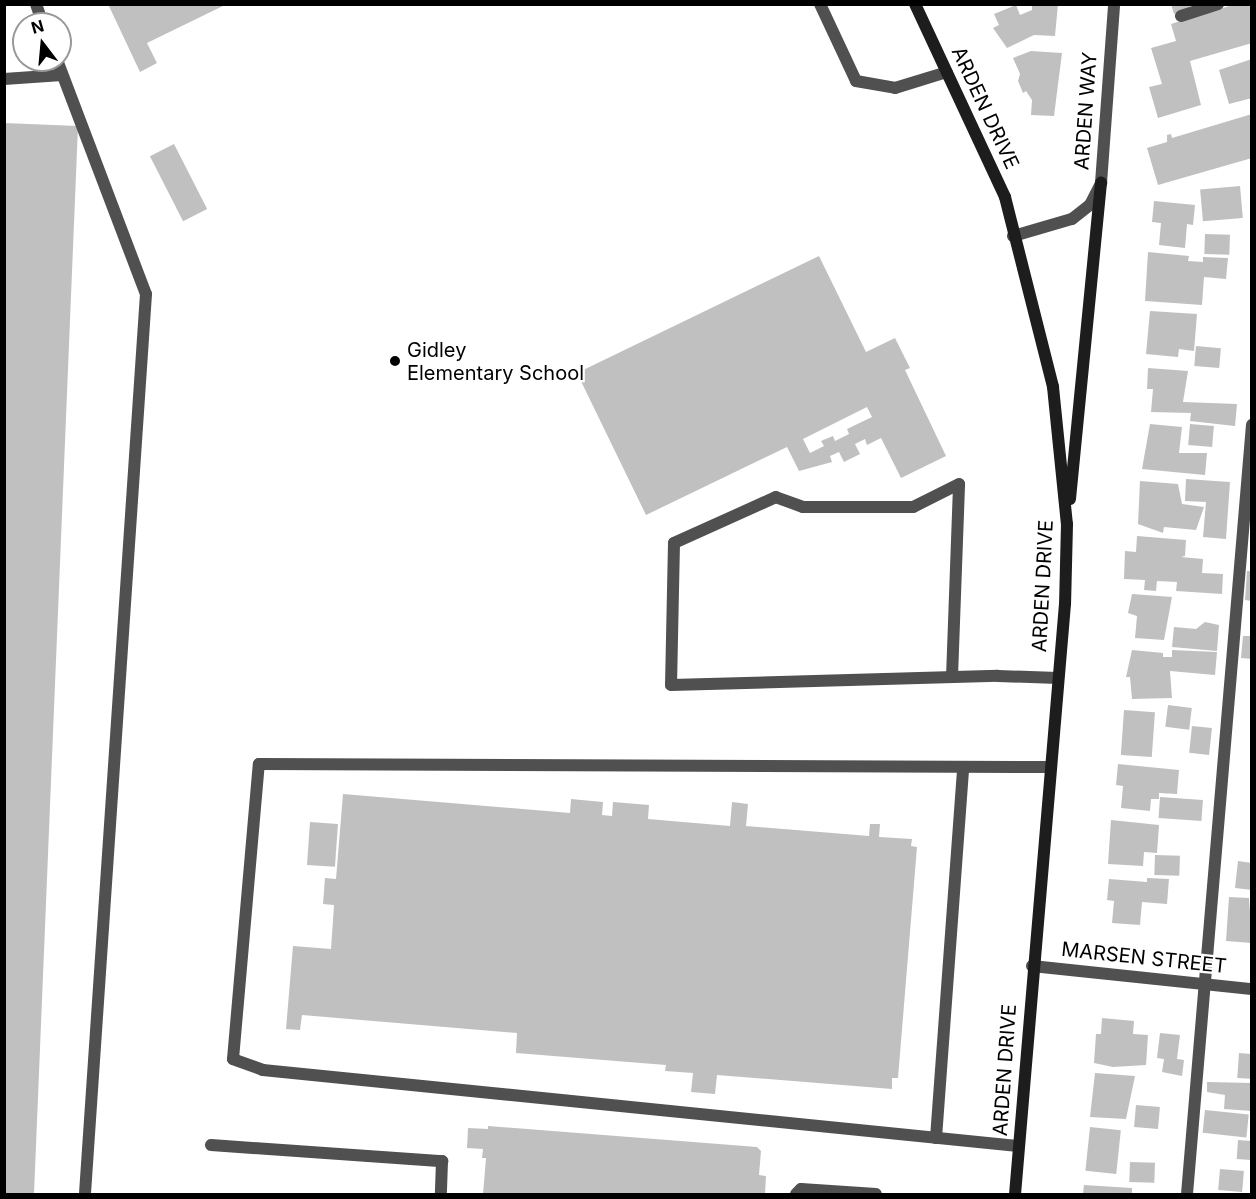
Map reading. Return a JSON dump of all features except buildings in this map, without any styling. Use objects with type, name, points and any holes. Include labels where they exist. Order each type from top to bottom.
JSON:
[{"type":"street","points":[[820,4],[856,81],[895,88],[947,72]]},
{"type":"street","name":"ARDEN DRIVE","points":[[915,4],[1005,197],[1053,387],[1067,524],[1058,678],[1032,966],[1015,1194]]},
{"type":"street","name":"ARDEN WAY","points":[[1013,236],[1072,219],[1090,205],[1101,183],[1114,4]]},
{"type":"street","points":[[1182,16],[1218,4]]},
{"type":"street","points":[[61,72],[146,294],[85,1194]]},
{"type":"street","points":[[4,80],[62,75]]},
{"type":"street","points":[[1067,524],[1101,183]]},
{"type":"street","points":[[1187,1194],[1251,425]]},
{"type":"street","points":[[952,677],[959,484],[913,507],[803,507],[776,497],[674,543],[671,685],[952,677],[1058,678]]},
{"type":"street","points":[[1018,1146],[263,1070],[233,1059],[259,764],[1050,767]]},
{"type":"street","points":[[936,1138],[963,766]]},
{"type":"street","name":"MARSEN STREET","points":[[1032,966],[1251,989]]},
{"type":"street","points":[[211,1145],[442,1161],[441,1194]]},
{"type":"street","points":[[796,1194],[801,1189],[876,1194]]},
{"type":"place","name":"Gidley Elementary School","points":[[395,361]]}]
